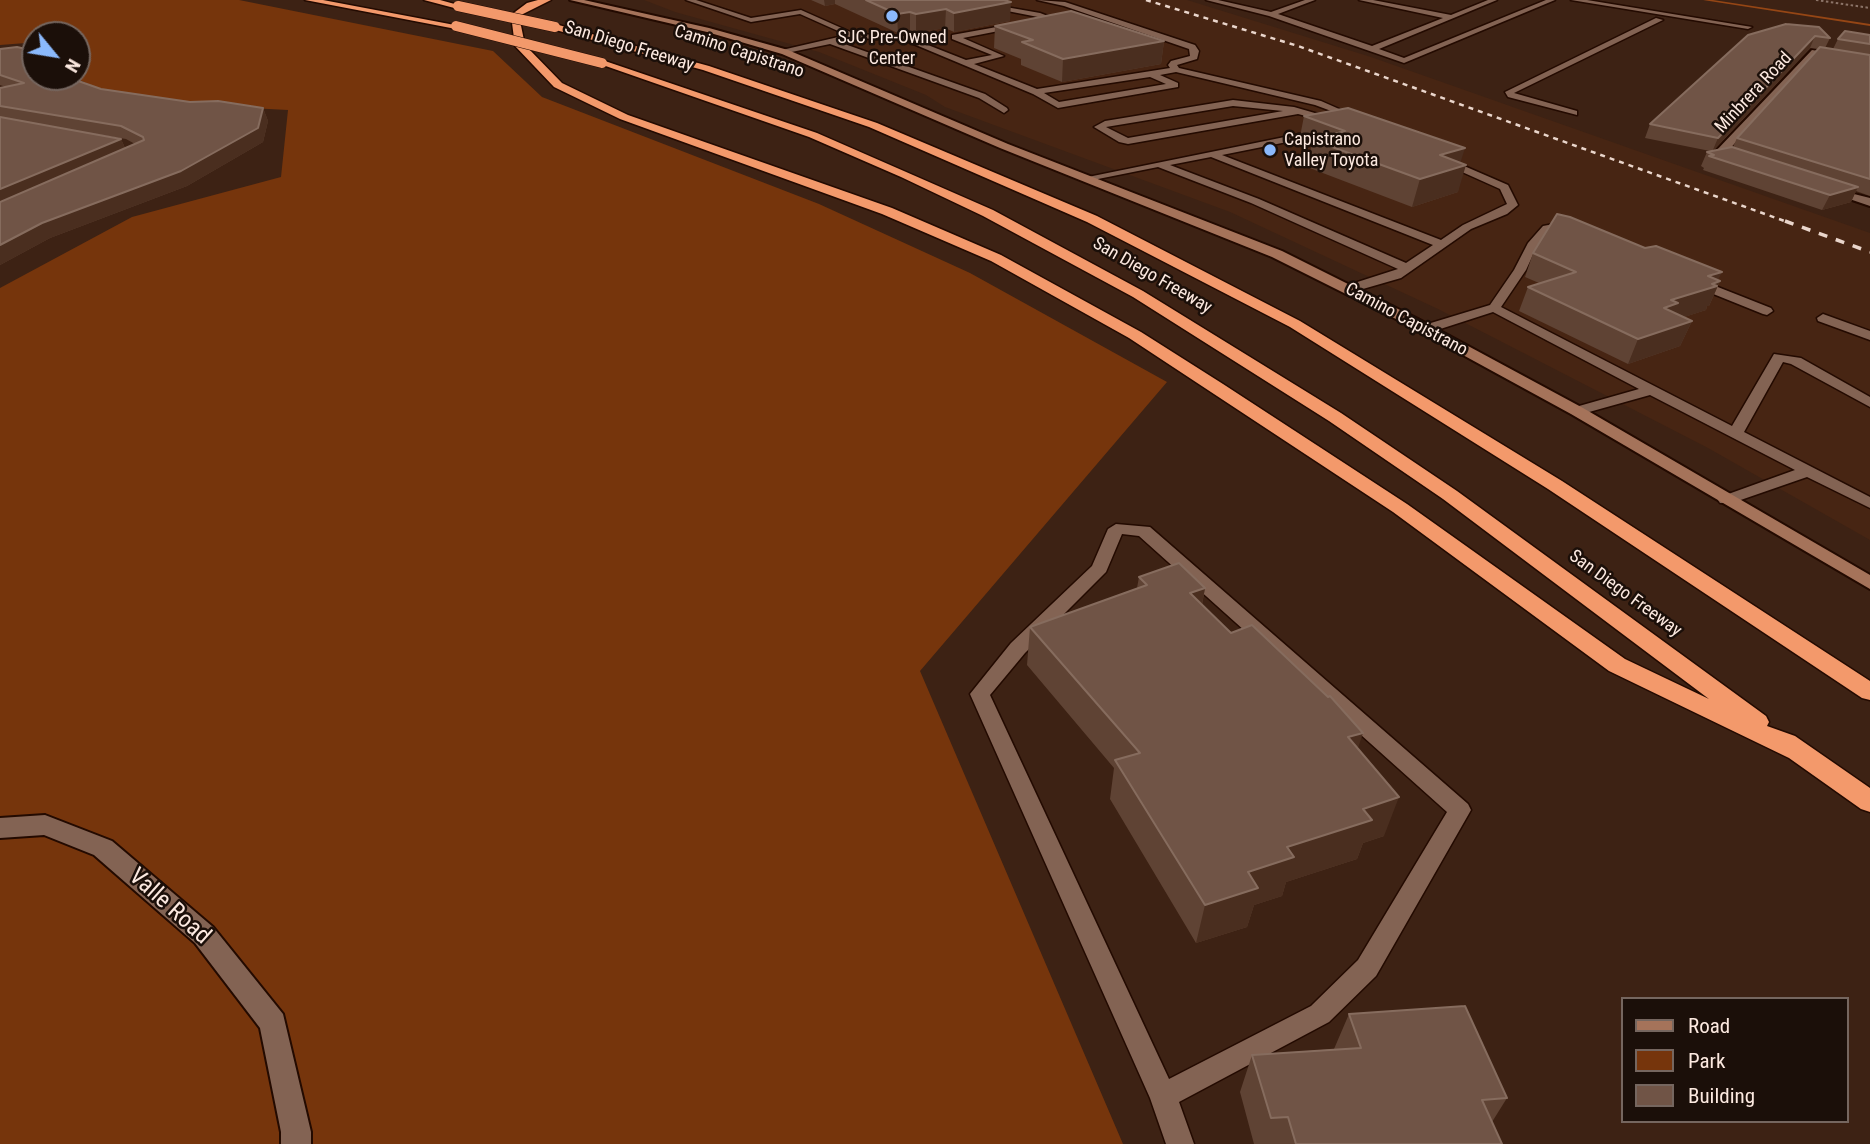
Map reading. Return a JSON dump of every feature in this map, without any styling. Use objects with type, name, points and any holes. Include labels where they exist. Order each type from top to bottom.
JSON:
[{"type":"highway","name":"San Diego Freeway","points":[[309,0],[457,26],[601,63],[800,131],[905,174],[988,213],[1138,294],[1335,417],[1450,495],[1870,802]]},
{"type":"highway","name":"San Diego Freeway","points":[[428,0],[555,27],[706,68],[873,125],[1104,225],[1295,324],[1555,485],[1870,692]]},
{"type":"highway","points":[[547,0],[530,5],[515,15],[520,46],[558,85],[624,117],[875,206],[996,258],[1135,335],[1217,388],[1400,508],[1617,665],[1797,751]]},
{"type":"main road","name":"Camino Capistrano","points":[[559,0],[677,27]]},
{"type":"main road","name":"Camino Capistrano","points":[[574,0],[677,27],[711,42]]},
{"type":"main road","points":[[652,6],[674,15],[677,27],[766,52],[785,52],[782,55],[792,64],[880,99]]},
{"type":"main road","points":[[811,46],[810,50],[817,56],[902,90],[911,97],[917,109]]},
{"type":"main road","name":"Camino Capistrano","points":[[785,52],[917,109],[1229,233],[1349,289],[1577,411],[1870,583]]},
{"type":"main road","name":"Camino Capistrano","points":[[821,79],[917,109]]},
{"type":"street","name":"Minbrera Road","points":[[1744,162],[1719,154],[1812,53],[1870,63]]},
{"type":"street","points":[[1820,186],[1870,202]]},
{"type":"street","name":"Valle Road","points":[[0,828],[45,825],[103,848],[204,935],[273,1023],[296,1132],[296,1144]]},
{"type":"lane","points":[[689,0],[751,20],[801,12]]},
{"type":"lane","points":[[954,0],[1050,19],[1073,27],[1048,32]]},
{"type":"lane","points":[[1036,92],[1151,74],[1194,57],[1195,51],[1174,41],[1065,4],[1041,0]]},
{"type":"lane","points":[[1209,0],[1271,14],[1404,61],[1552,0]]},
{"type":"lane","points":[[1271,14],[1312,0]]},
{"type":"lane","points":[[1362,0],[1451,18]]},
{"type":"lane","points":[[1371,49],[1494,0]]},
{"type":"lane","points":[[1574,0],[1748,27]]},
{"type":"lane","points":[[1606,5],[1598,9],[1686,24],[1696,19]]},
{"type":"lane","points":[[789,6],[854,36]]},
{"type":"lane","points":[[965,63],[1000,56],[955,37],[1050,19]]},
{"type":"lane","points":[[1574,113],[1511,95],[1509,92],[1659,20]]},
{"type":"lane","points":[[785,52],[854,36],[905,38],[1036,92],[1058,105],[1175,85],[1151,74]]},
{"type":"lane","points":[[830,41],[982,96],[1004,110]]},
{"type":"lane","points":[[976,46],[988,44]]},
{"type":"lane","points":[[1161,58],[1175,66],[1250,89],[1318,103],[1350,114]]},
{"type":"lane","points":[[1088,178],[1340,126],[1298,111],[1251,103],[1233,103],[1105,124],[1099,127],[1128,141],[1298,111]]},
{"type":"lane","points":[[1213,154],[1442,244]]},
{"type":"lane","points":[[1349,289],[1397,275],[1467,227],[1513,205],[1504,187],[1433,156]]},
{"type":"lane","points":[[1158,164],[1255,201],[1407,268]]},
{"type":"lane","points":[[1426,329],[1494,308],[1532,245],[1547,228],[1559,226],[1584,236]]},
{"type":"lane","points":[[1682,276],[1768,311]]},
{"type":"lane","points":[[1494,308],[1870,503]]},
{"type":"lane","points":[[1823,318],[1870,336]]},
{"type":"lane","points":[[1736,432],[1779,357],[1796,361],[1870,403]]},
{"type":"lane","points":[[1577,411],[1654,389]]},
{"type":"lane","points":[[1726,500],[1808,471]]},
{"type":"lane","points":[[1163,1096],[1320,1014],[1367,968],[1460,810],[1144,531],[1116,529],[1100,568],[1018,648],[980,695],[1163,1096],[1180,1144]]},
{"type":"path","points":[[1816,0],[1870,8]]},
{"type":"shaded area","points":[[644,0],[1187,0],[1371,57],[1870,233],[1870,540],[1708,448],[1438,309],[1230,212],[945,107],[926,95],[819,52],[675,12]]},
{"type":"green space","points":[[0,0],[239,0],[493,51],[542,97],[819,204],[970,273],[1167,382],[920,671],[1123,1144],[0,1144],[0,288],[132,217],[281,177],[288,110],[173,104],[104,91],[91,85],[91,21],[21,21],[21,43],[0,45]]},
{"type":"building","points":[[866,0],[1011,2],[954,13],[946,9],[897,14]]},
{"type":"building","points":[[1071,11],[1164,41],[1063,59],[1022,42],[1033,40],[995,26]]},
{"type":"building","points":[[1786,24],[1819,27],[1830,38],[1815,36],[1718,138],[1650,124],[1748,35]]},
{"type":"building","points":[[1845,31],[1870,35],[1870,44],[1838,39]]},
{"type":"building","points":[[1820,47],[1870,55],[1870,179],[1737,138]]},
{"type":"building","points":[[21,48],[21,82],[0,75],[0,49]]},
{"type":"building","points":[[21,84],[21,91],[91,91],[91,85],[190,102],[218,101],[263,108],[258,128],[181,171],[42,223],[0,245],[0,202],[144,140],[121,126],[0,106],[0,88]]},
{"type":"building","points":[[1348,108],[1465,148],[1440,155],[1466,165],[1420,179],[1313,140],[1345,131],[1304,116]]},
{"type":"building","points":[[0,117],[121,139],[0,189]]},
{"type":"building","points":[[1732,147],[1858,187],[1830,195],[1709,156],[1714,155],[1707,152]]},
{"type":"building","points":[[1557,214],[1645,248],[1656,246],[1722,272],[1708,276],[1720,281],[1712,284],[1717,286],[1671,300],[1678,303],[1664,308],[1692,321],[1638,339],[1528,287],[1576,272],[1533,253]]},
{"type":"building","points":[[1179,563],[1205,588],[1190,593],[1231,633],[1252,625],[1330,696],[1363,733],[1348,737],[1399,797],[1363,809],[1372,820],[1287,847],[1294,857],[1248,872],[1258,888],[1205,905],[1115,760],[1140,753],[1030,627],[1147,585],[1139,577]]},
{"type":"building","points":[[1465,1006],[1507,1098],[1482,1100],[1502,1144],[1296,1144],[1288,1117],[1271,1118],[1252,1055],[1361,1048],[1349,1014]]},
{"type":"waterway","points":[[1705,0],[1870,25]]},
{"type":"railway","points":[[1146,0],[1298,46],[1790,223]]},
{"type":"railway","points":[[1785,221],[1870,252]]},
{"type":"place","name":"SJC Pre-Owned Center","points":[[892,16]]},
{"type":"place","name":"Capistrano Valley Toyota","points":[[1270,150]]}]
